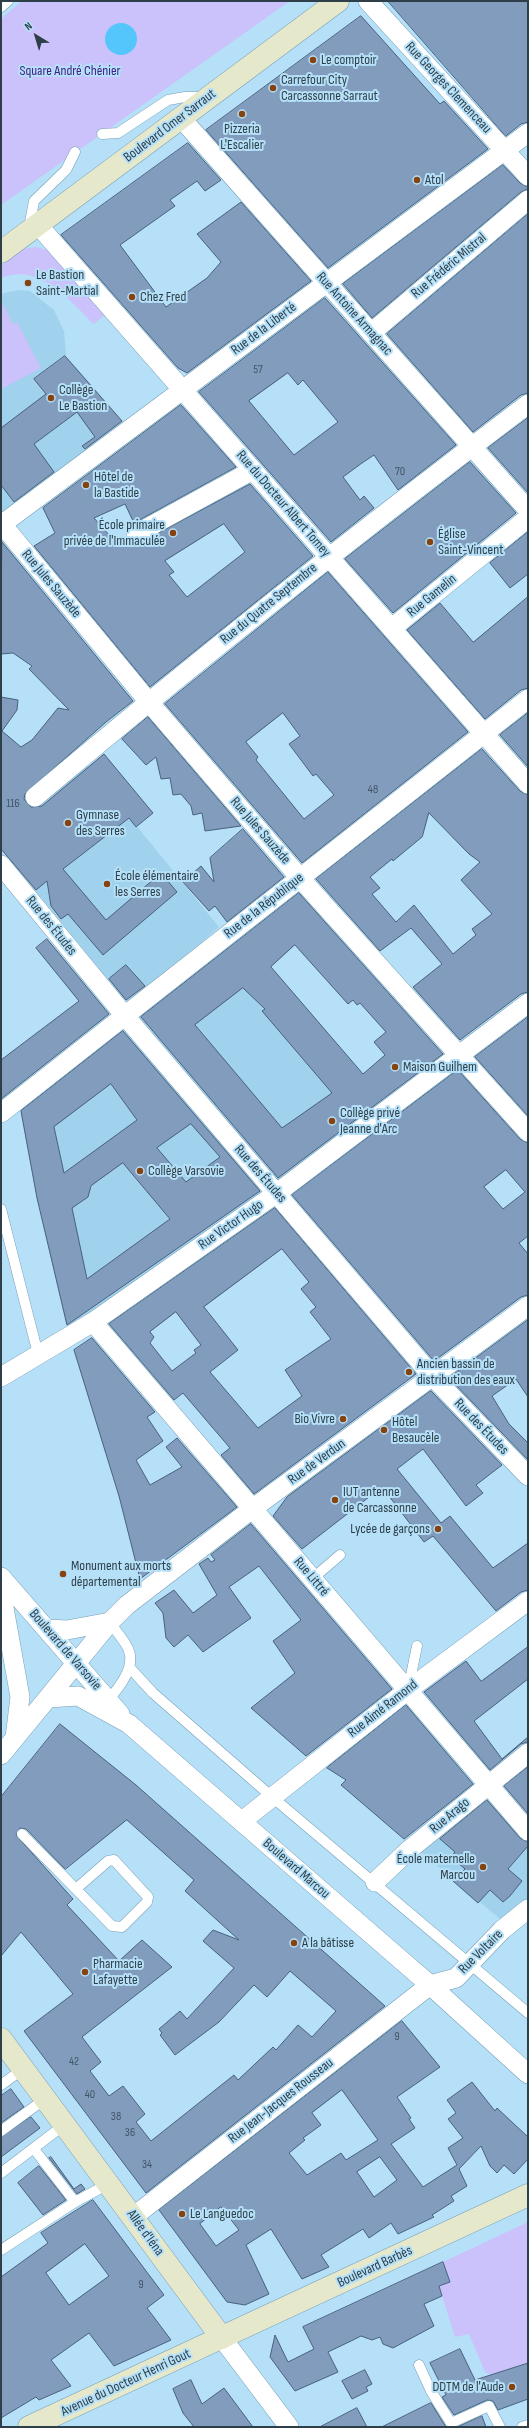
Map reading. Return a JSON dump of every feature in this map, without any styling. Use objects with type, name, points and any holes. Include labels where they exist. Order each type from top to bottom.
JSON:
[{"type":"main road","name":"Boulevard Omer Sarraut","points":[[1,252],[338,1]]},
{"type":"main road","name":"Allée d'Iéna","points":[[1,2039],[222,2338]]},
{"type":"main road","name":"Boulevard Barbès","points":[[222,2338],[528,2195]]},
{"type":"main road","name":"Avenue du Docteur Henri Gout","points":[[29,2427],[222,2338]]},
{"type":"street","name":"Rue Georges Clemenceau","points":[[368,1],[528,176]]},
{"type":"street","name":"Rue Antoine Armagnac","points":[[181,118],[528,510]]},
{"type":"street","name":"Rue de la Liberté","points":[[1,524],[528,133]]},
{"type":"street","name":"Rue Frédéric Mistral","points":[[371,332],[528,200]]},
{"type":"street","name":"Rue du Docteur Albert Tomey","points":[[33,228],[183,390],[528,784]]},
{"type":"street","name":"Rue du Quatre Septembre","points":[[35,797],[148,701],[329,556],[528,404]]},
{"type":"street","points":[[136,534],[253,470]]},
{"type":"street","name":"Rue Gamelin","points":[[392,628],[528,518]]},
{"type":"street","name":"Rue Jules Sauzède","points":[[1,524],[148,701],[300,878],[528,1132]]},
{"type":"street","name":"Rue de la République","points":[[1,1113],[528,699]]},
{"type":"street","name":"Rue des Études","points":[[1,865],[124,1016],[433,1377],[528,1476]]},
{"type":"street","name":"Rue Victor Hugo","points":[[1,1377],[93,1322],[277,1193],[528,1002]]},
{"type":"street","name":"Rue de Verdun","points":[[1,1755],[110,1622],[127,1605],[252,1508],[528,1306]]},
{"type":"street","name":"Rue Littré","points":[[93,1322],[528,1831]]},
{"type":"street","name":"Boulevard de Varsovie","points":[[1,1577],[129,1724]]},
{"type":"street","name":"Boulevard de Varsovie","points":[[1,1591],[20,1697],[15,1738]]},
{"type":"street","name":"Rue Aimé Ramond","points":[[242,1821],[271,1796],[408,1690],[528,1601]]},
{"type":"street","points":[[47,1629],[67,1630],[110,1622]]},
{"type":"street","name":"Boulevard Marcou","points":[[48,1698],[78,1696],[129,1724],[430,1985],[528,2074]]},
{"type":"street","name":"Rue Arago","points":[[375,1882],[488,1784],[528,1753]]},
{"type":"street","name":"Rue Voltaire","points":[[430,1985],[456,1978],[502,1930],[528,1909]]},
{"type":"street","name":"Rue Jean-Jacques Rousseau","points":[[133,2218],[430,1985]]},
{"type":"street","name":"Allée d'Iéna","points":[[222,2338],[289,2427]]},
{"type":"lane","points":[[1,7],[8,1]]},
{"type":"lane","points":[[102,134],[118,133],[168,100],[185,97],[210,96]]},
{"type":"lane","points":[[33,228],[34,201],[66,170],[75,152]]},
{"type":"lane","points":[[1,1209],[38,1354]]},
{"type":"lane","points":[[312,1579],[340,1555]]},
{"type":"lane","points":[[108,1700],[116,1692],[130,1668],[129,1651],[110,1622]]},
{"type":"lane","points":[[408,1690],[417,1646]]},
{"type":"lane","points":[[130,1668],[153,1692],[271,1796],[471,1963],[528,2013]]},
{"type":"lane","points":[[22,1834],[77,1888],[112,1926],[117,1928],[122,1927],[147,1902],[148,1897],[114,1860],[108,1860],[77,1888]]},
{"type":"lane","points":[[1,2085],[23,2069]]},
{"type":"lane","points":[[1,2130],[45,2099]]},
{"type":"lane","points":[[1,2173],[34,2149],[64,2124]]},
{"type":"lane","points":[[34,2149],[75,2202]]},
{"type":"lane","points":[[1,2250],[75,2202],[108,2184]]},
{"type":"lane","points":[[419,2365],[431,2391],[451,2423],[489,2406],[500,2427]]},
{"type":"lane","points":[[522,2427],[528,2425]]},
{"type":"shaded area","name":"Collège Le Bastion","points":[[18,290],[30,291],[54,310],[64,331],[66,356],[126,425],[1,516],[1,294]]},
{"type":"shaded area","name":"École élémentaire les Serres","points":[[86,764],[219,927],[129,1005],[1,849],[1,833]]},
{"type":"shaded area","points":[[228,948],[273,1003],[371,1114],[278,1181],[139,1017]]},
{"type":"shaded area","name":"Collège Varsovie","points":[[122,1029],[128,1030],[264,1191],[73,1327],[66,1325],[34,1183],[20,1108]]},
{"type":"shaded area","name":"École maternelle Marcou","points":[[486,1796],[528,1841],[528,1898],[500,1919],[421,1852]]},
{"type":"green space","name":"Square André Chénier","points":[[22,1],[290,1],[1,205],[1,19]]},
{"type":"green space","points":[[36,247],[47,250],[105,315],[94,324],[64,295],[41,279],[28,275],[15,274],[1,278],[1,266],[23,249]]},
{"type":"green space","points":[[2,302],[13,324],[17,322],[41,368],[1,389]]},
{"type":"green space","points":[[528,2222],[528,2363],[492,2375],[485,2372],[469,2334],[455,2337],[439,2286],[450,2282],[443,2262]]},
{"type":"water","points":[[118,23],[124,23],[134,30],[137,39],[136,45],[130,52],[124,55],[118,55],[108,48],[105,42],[105,36],[112,26]]},
{"type":"building","points":[[388,1],[528,1],[528,122],[521,124],[506,136]]},
{"type":"building","points":[[361,16],[440,104],[444,101],[488,149],[328,268],[206,130]]},
{"type":"building","points":[[188,143],[221,180],[205,191],[197,181],[170,200],[175,206],[120,245],[166,307],[207,278],[221,262],[197,234],[241,202],[311,281],[187,373],[178,368],[61,235]]},
{"type":"building","points":[[503,165],[520,183],[528,187],[528,189],[521,192],[372,318],[343,284]]},
{"type":"building","points":[[528,214],[528,393],[521,395],[473,432],[387,334]]},
{"type":"building","points":[[325,298],[456,445],[398,490],[374,455],[343,477],[360,500],[364,496],[374,508],[331,542],[199,392]],"holes":[[[288,373],[298,385],[303,380],[338,422],[294,455],[249,401]]]},
{"type":"building","points":[[65,356],[122,421],[85,449],[82,446],[95,437],[77,412],[34,444],[54,472],[14,502],[1,485],[1,428],[46,394],[34,379]]},
{"type":"building","points":[[181,405],[236,467],[134,523],[125,504],[94,518],[118,545],[127,540],[136,545],[250,484],[313,556],[150,687],[34,546],[55,533],[43,508]],"holes":[[[224,524],[245,552],[187,597],[169,575],[174,572],[165,561]]]},
{"type":"building","points":[[528,418],[528,493],[488,448]]},
{"type":"building","name":"Église Saint-Vincent","points":[[470,462],[516,513],[393,613],[345,559]]},
{"type":"building","points":[[528,532],[528,574],[510,588],[490,563]]},
{"type":"building","points":[[2,542],[133,701],[106,722],[25,794],[24,799],[31,807],[42,806],[104,754],[153,813],[136,827],[129,818],[63,869],[106,920],[161,873],[177,892],[103,955],[68,914],[61,919],[51,906],[47,881],[36,890],[1,849],[1,697],[18,700],[17,710],[2,731],[21,747],[32,740],[58,708],[69,710],[29,669],[32,666],[13,653],[1,654]]},
{"type":"building","points":[[328,572],[468,732],[302,863],[165,704]],"holes":[[[283,713],[300,736],[289,744],[313,776],[316,774],[334,795],[304,819],[256,760],[258,757],[246,742]]]},
{"type":"building","points":[[528,597],[528,688],[521,690],[485,719],[407,630],[440,603],[473,642]]},
{"type":"building","points":[[528,713],[528,767],[500,735]]},
{"type":"building","points":[[148,717],[241,826],[205,831],[202,813],[193,815],[191,806],[181,794],[173,795],[170,778],[161,779],[156,757],[146,765],[122,739]]},
{"type":"building","points":[[482,749],[520,791],[528,795],[528,992],[521,994],[460,1040],[413,987],[442,964],[411,928],[380,951],[316,879]],"holes":[[[429,813],[469,854],[480,862],[461,880],[492,914],[472,929],[476,935],[453,954],[414,905],[396,922],[372,894],[380,888],[370,877],[392,859],[393,861],[422,837]]]},
{"type":"building","points":[[243,829],[284,877],[227,922],[215,906],[209,911],[183,882],[201,866],[214,882],[210,858]]},
{"type":"building","points":[[299,893],[443,1054],[278,1178],[141,1017]],"holes":[[[295,945],[348,1004],[353,1000],[357,1005],[360,1003],[386,1032],[374,1042],[385,1055],[363,1074],[271,967]],[[243,988],[265,1009],[262,1011],[332,1093],[282,1128],[195,1025]]]},
{"type":"building","points":[[47,939],[109,1014],[1,1099],[1,1060],[79,1001],[36,948]]},
{"type":"building","points":[[126,965],[145,986],[126,1000],[109,979]]},
{"type":"building","points":[[528,1017],[528,1116],[475,1057]]},
{"type":"building","name":"Collège Varsovie","points":[[123,1031],[260,1191],[67,1325],[37,1198],[21,1111]],"holes":[[[111,1084],[137,1120],[64,1173],[54,1127]],[[191,1124],[220,1157],[186,1182],[157,1148]],[[123,1163],[170,1219],[87,1279],[72,1208],[88,1197],[91,1186]]]},
{"type":"building","points":[[458,1070],[520,1139],[528,1143],[528,1236],[519,1243],[528,1254],[528,1295],[521,1297],[434,1361],[292,1195]],"holes":[[[506,1170],[525,1192],[503,1209],[484,1187]]]},
{"type":"building","points":[[275,1208],[416,1374],[254,1494],[221,1455],[230,1448],[183,1393],[174,1400],[109,1324]],"holes":[[[282,1249],[309,1282],[301,1289],[316,1307],[310,1312],[331,1339],[285,1370],[302,1396],[258,1428],[210,1372],[238,1350],[204,1307]],[[176,1312],[201,1345],[194,1350],[196,1353],[172,1371],[150,1343],[154,1337],[150,1332]]]},
{"type":"building","points":[[528,1320],[528,1397],[516,1379],[492,1396],[509,1424],[528,1443],[528,1460],[449,1378]]},
{"type":"building","points":[[92,1338],[155,1412],[147,1417],[163,1441],[136,1460],[150,1485],[182,1467],[166,1447],[177,1438],[237,1507],[140,1579],[119,1496],[74,1350]]},
{"type":"building","points":[[431,1391],[502,1465],[476,1485],[483,1493],[466,1506],[423,1449],[397,1469],[441,1523],[450,1516],[493,1568],[528,1543],[528,1590],[521,1592],[496,1611],[433,1536],[424,1542],[382,1487],[302,1549],[273,1516],[287,1497]]},
{"type":"building","points":[[251,1524],[392,1689],[306,1756],[251,1708],[295,1673],[273,1641],[301,1620],[259,1566],[229,1587],[251,1618],[203,1652],[188,1635],[174,1647],[166,1638],[163,1613],[155,1603],[174,1590],[193,1613],[217,1595],[199,1564],[208,1558],[211,1562],[215,1560],[211,1555]]},
{"type":"building","points":[[528,1647],[528,1679],[474,1721],[502,1759],[528,1737],[528,1742],[521,1744],[490,1770],[424,1692],[466,1661],[481,1681]]},
{"type":"building","points":[[406,1705],[473,1784],[404,1839],[341,1785],[346,1780],[327,1768]]},
{"type":"building","points":[[60,1724],[136,1785],[385,2006],[146,2193],[24,2031],[73,1994],[21,1932],[1,1956],[1,1797]],"holes":[[[127,1820],[194,1880],[185,1891],[239,1940],[213,1930],[203,1941],[234,1968],[187,2019],[180,2011],[159,2029],[162,2033],[160,2035],[175,2055],[219,2022],[254,1985],[267,1997],[290,1971],[336,2011],[312,2037],[298,2025],[276,2050],[273,2047],[238,2080],[234,2075],[151,2141],[136,2122],[145,2114],[123,2086],[109,2096],[90,2071],[101,2062],[82,2037],[172,1967],[142,1940],[119,1961],[67,1905],[73,1899],[16,1835],[20,1828],[26,1829],[65,1869]]]},
{"type":"building","points":[[528,1767],[528,1814],[504,1786]]},
{"type":"building","name":"École maternelle Marcou","points":[[487,1800],[520,1838],[528,1842],[528,1846],[508,1869],[522,1881],[510,1896],[503,1902],[490,1890],[478,1903],[453,1881],[465,1869],[451,1857],[455,1852],[440,1839]]},
{"type":"building","points":[[402,2021],[440,2067],[397,2097],[411,2118],[409,2119],[415,2128],[391,2144],[423,2187],[457,2165],[448,2148],[463,2138],[448,2119],[456,2113],[447,2100],[472,2082],[495,2111],[497,2108],[528,2137],[528,2159],[514,2174],[504,2165],[497,2173],[490,2166],[481,2146],[459,2169],[467,2186],[451,2196],[454,2201],[432,2215],[434,2217],[398,2234],[391,2223],[369,2238],[363,2229],[321,2255],[329,2267],[302,2279],[271,2229],[246,2245],[269,2294],[245,2305],[227,2302],[159,2210]],"holes":[[[342,2090],[378,2140],[346,2160],[341,2153],[307,2175],[289,2153],[305,2140],[303,2138],[321,2125],[312,2113]],[[380,2157],[397,2180],[374,2197],[357,2172]],[[221,2207],[239,2230],[216,2246],[200,2224]]]},
{"type":"building","points":[[11,2089],[24,2107],[1,2123],[1,2096]]},
{"type":"building","points":[[31,2117],[40,2128],[1,2157],[1,2137]]},
{"type":"building","points":[[51,2157],[74,2189],[81,2184],[85,2189],[77,2194],[49,2158]]},
{"type":"building","points":[[39,2166],[66,2200],[43,2215],[18,2183]]},
{"type":"building","points":[[93,2200],[164,2295],[147,2308],[171,2340],[114,2366],[89,2333],[51,2360],[71,2386],[39,2400],[36,2397],[1,2418],[1,2277],[48,2243],[41,2233]],"holes":[[[85,2244],[109,2276],[69,2305],[46,2273]]]},
{"type":"building","points":[[443,2262],[450,2282],[439,2286],[442,2296],[424,2304],[434,2326],[393,2348],[383,2344],[380,2337],[372,2340],[361,2336],[328,2352],[338,2372],[295,2391],[270,2357],[275,2335],[288,2362],[314,2349],[303,2327]]},
{"type":"building","points":[[460,2349],[475,2380],[528,2363],[528,2399],[498,2410],[493,2401],[487,2400],[454,2415],[442,2397],[446,2395],[430,2363]]},
{"type":"building","points":[[365,2370],[372,2384],[366,2387],[368,2391],[352,2399],[342,2381]]},
{"type":"building","points":[[191,2380],[202,2404],[224,2388],[253,2427],[194,2427],[183,2413],[173,2389]]},
{"type":"building","points":[[431,2403],[446,2427],[382,2427]]},
{"type":"building","points":[[357,2408],[367,2427],[320,2427]]},
{"type":"building","points":[[482,2416],[486,2427],[458,2427]]},
{"type":"place","name":"Le comptoir","points":[[313,60]]},
{"type":"place","name":"Carrefour City Carcassonne Sarraut","points":[[273,88]]},
{"type":"place","name":"Pizzeria L'Escalier","points":[[242,114]]},
{"type":"place","name":"Atol","points":[[417,180]]},
{"type":"place","name":"Le Bastion Saint-Martial","points":[[28,283]]},
{"type":"place","name":"Chez Fred","points":[[132,297]]},
{"type":"place","name":"Collège Le Bastion","points":[[51,398]]},
{"type":"place","name":"Hôtel de la Bastide","points":[[86,485]]},
{"type":"place","name":"École primaire privée de l'Immaculée","points":[[173,533]]},
{"type":"place","name":"Église Saint-Vincent","points":[[430,542]]},
{"type":"place","name":"Gymnase des Serres","points":[[68,823]]},
{"type":"place","name":"École élémentaire les Serres","points":[[107,884]]},
{"type":"place","name":"Maison Guilhem","points":[[395,1067]]},
{"type":"place","name":"Collège privé Jeanne d'Arc","points":[[332,1121]]},
{"type":"place","name":"Collège Varsovie","points":[[140,1171]]},
{"type":"place","name":"Ancien bassin de distribution des eaux","points":[[409,1372]]},
{"type":"place","name":"Bio Vivre","points":[[343,1419]]},
{"type":"place","name":"Hôtel Besaucèle","points":[[384,1430]]},
{"type":"place","name":"IUT antenne de Carcassonne","points":[[335,1500]]},
{"type":"place","name":"Lycée de garçons","points":[[438,1529]]},
{"type":"place","name":"Monument aux morts départemental","points":[[63,1574]]},
{"type":"place","name":"École maternelle Marcou","points":[[483,1867]]},
{"type":"place","name":"A la bâtisse","points":[[294,1943]]},
{"type":"place","name":"Pharmacie Lafayette","points":[[85,1972]]},
{"type":"place","name":"Le Languedoc","points":[[182,2214]]},
{"type":"place","name":"DDTM de l'Aude","points":[[512,2387]]}]
